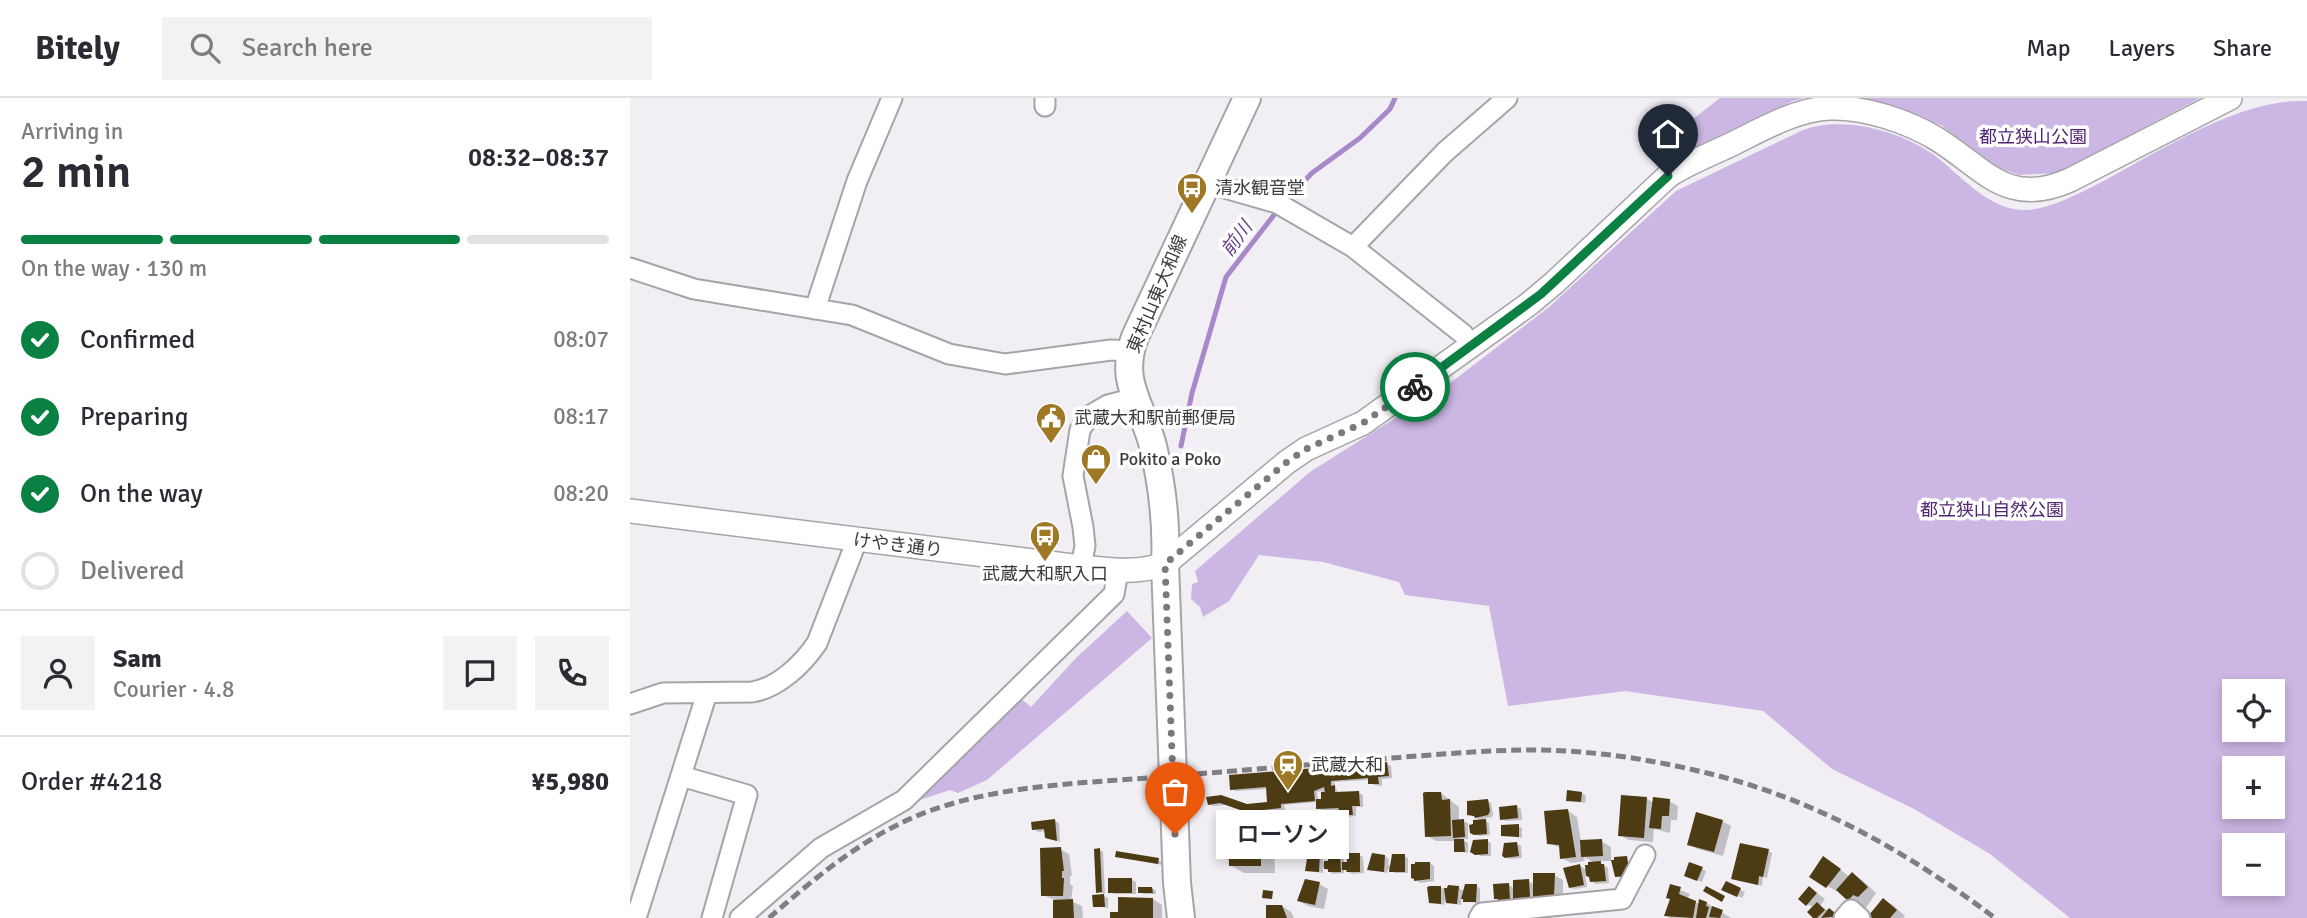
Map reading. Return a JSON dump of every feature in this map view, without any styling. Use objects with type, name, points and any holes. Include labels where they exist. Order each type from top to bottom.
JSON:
[{"type":"main road","name":"東村山東大和線","points":[[1181,918],[1177,883],[1163,503],[1152,445],[1129,383],[1130,351],[1247,98]]},
{"type":"street","points":[[815,309],[857,181],[892,98]]},
{"type":"street","points":[[1353,247],[1445,152],[1507,98]]},
{"type":"street","points":[[1165,564],[1287,462],[1306,449],[1363,423],[1554,283],[1668,176],[1685,165],[1795,116],[1827,108],[1850,108],[1877,115],[1928,134],[1987,177],[2000,183],[2034,190],[2046,189],[2070,180],[2230,98]]},
{"type":"street","points":[[1207,183],[1283,206],[1353,247],[1463,334],[1472,345]]},
{"type":"street","points":[[630,268],[694,289],[852,315],[949,354],[1005,364],[1111,350],[1130,351]]},
{"type":"street","points":[[1081,567],[1085,546],[1073,476],[1080,430],[1089,416],[1108,405],[1136,398]]},
{"type":"street","name":"けやき通り","points":[[630,511],[1118,571],[1136,572],[1165,564]]},
{"type":"street","points":[[630,704],[663,693],[764,691],[775,685],[811,652],[817,643],[857,540]]},
{"type":"street","points":[[740,918],[821,848],[904,800],[1114,594],[1118,571]]},
{"type":"street","points":[[636,918],[707,693]]},
{"type":"street","points":[[681,776],[747,795],[712,918]]},
{"type":"street","points":[[1479,918],[1482,913],[1622,899],[1645,855]]},
{"type":"street","points":[[1844,918],[1851,910],[1860,918]]},
{"type":"green space","points":[[1720,98],[1804,98],[1674,157],[1679,130]]},
{"type":"green space","name":"都立狭山公園","points":[[1865,98],[2200,98],[2058,173],[2019,175],[1999,168],[1941,125]]},
{"type":"green space","name":"都立狭山自然公園","points":[[2307,101],[2307,918],[2070,918],[1990,854],[1914,809],[1832,769],[1763,711],[1625,691],[1508,706],[1489,606],[1405,595],[1399,582],[1323,562],[1259,555],[1229,601],[1203,617],[1200,607],[1191,599],[1192,584],[1198,582],[1195,571],[1310,472],[1449,384],[1549,307],[1676,191],[1803,130],[1835,124],[1853,125],[1905,139],[1934,155],[1986,197],[1998,204],[2023,210],[2052,205],[2071,197],[2172,143],[2254,108],[2281,102]]},
{"type":"green space","points":[[1127,611],[1152,638],[987,780],[958,793],[950,790],[911,803],[1018,696],[1031,707],[1076,658]]},
{"type":"building","points":[[1387,762],[1389,776],[1378,777],[1379,784],[1368,784],[1368,778],[1331,781],[1331,786],[1335,785],[1335,792],[1359,791],[1360,806],[1352,806],[1353,815],[1335,815],[1339,808],[1316,809],[1316,799],[1321,799],[1321,792],[1325,792],[1324,787],[1314,791],[1315,801],[1281,804],[1281,808],[1246,812],[1220,803],[1208,805],[1206,797],[1221,795],[1247,804],[1267,802],[1266,787],[1230,790],[1229,775]]},
{"type":"building","points":[[1567,790],[1582,792],[1581,802],[1566,801]]},
{"type":"building","points":[[1425,792],[1441,792],[1442,800],[1450,799],[1451,836],[1425,837]]},
{"type":"building","points":[[1621,795],[1647,797],[1644,838],[1618,836]]},
{"type":"building","points":[[1653,797],[1670,799],[1669,816],[1662,816],[1661,829],[1649,828]]},
{"type":"building","points":[[1488,799],[1488,815],[1475,818],[1467,815],[1467,801]]},
{"type":"building","points":[[1517,805],[1518,818],[1500,820],[1499,807]]},
{"type":"building","points":[[1568,809],[1576,857],[1560,859],[1559,845],[1547,844],[1544,811]]},
{"type":"building","points":[[1696,812],[1723,820],[1714,852],[1687,845]]},
{"type":"building","points":[[1055,819],[1057,841],[1045,838],[1044,829],[1032,830],[1031,822]]},
{"type":"building","points":[[1464,819],[1465,837],[1453,838],[1452,820]]},
{"type":"building","points":[[1486,819],[1487,834],[1470,833],[1469,825],[1473,824],[1473,820]]},
{"type":"building","points":[[1519,824],[1519,837],[1501,836],[1501,825]]},
{"type":"building","points":[[1261,827],[1261,866],[1229,866],[1228,828]]},
{"type":"building","points":[[1454,839],[1464,839],[1465,852],[1454,852]]},
{"type":"building","points":[[1488,839],[1488,854],[1475,855],[1470,852],[1473,840]]},
{"type":"building","points":[[1602,839],[1603,856],[1581,857],[1580,840]]},
{"type":"building","points":[[1517,842],[1519,856],[1502,856],[1504,843]]},
{"type":"building","points":[[1740,843],[1769,849],[1763,877],[1759,876],[1758,885],[1731,879]]},
{"type":"building","points":[[1061,847],[1063,896],[1041,896],[1040,848]]},
{"type":"building","points":[[1100,848],[1102,892],[1096,893],[1094,849]]},
{"type":"building","points":[[1116,851],[1159,858],[1158,864],[1115,857]]},
{"type":"building","points":[[1308,852],[1320,852],[1319,872],[1305,871]]},
{"type":"building","points":[[1328,853],[1340,853],[1341,872],[1328,872],[1328,869],[1324,869]]},
{"type":"building","points":[[1346,853],[1360,853],[1360,872],[1342,870],[1342,862],[1347,862]]},
{"type":"building","points":[[1372,853],[1385,855],[1384,872],[1367,870]]},
{"type":"building","points":[[1392,854],[1405,854],[1405,872],[1389,872]]},
{"type":"building","points":[[1627,856],[1630,876],[1615,877],[1611,860],[1614,860],[1614,857]]},
{"type":"building","points":[[1823,856],[1841,869],[1826,888],[1809,877]]},
{"type":"building","points":[[1601,861],[1601,864],[1604,864],[1606,881],[1590,882],[1586,876],[1585,865],[1588,865],[1588,862]]},
{"type":"building","points":[[1430,862],[1430,879],[1414,881],[1411,878],[1411,864]]},
{"type":"building","points":[[1689,862],[1703,867],[1697,881],[1684,876]]},
{"type":"building","points":[[1580,864],[1584,885],[1569,888],[1563,868]]},
{"type":"building","points":[[1852,872],[1868,887],[1858,897],[1853,895],[1848,901],[1836,890]]},
{"type":"building","points":[[1533,873],[1555,873],[1554,897],[1533,897]]},
{"type":"building","points":[[1108,878],[1132,878],[1132,893],[1108,893]]},
{"type":"building","points":[[1305,879],[1320,882],[1315,905],[1297,901]]},
{"type":"building","points":[[1529,879],[1530,897],[1513,900],[1513,880]]},
{"type":"building","points":[[1726,881],[1741,888],[1737,897],[1721,890]]},
{"type":"building","points":[[1509,883],[1510,899],[1498,902],[1498,899],[1494,899],[1493,884]]},
{"type":"building","points":[[1465,884],[1477,884],[1476,902],[1463,902],[1461,899]]},
{"type":"building","points":[[1670,884],[1681,887],[1679,894],[1696,901],[1693,918],[1664,916],[1670,899],[1666,898]]},
{"type":"building","points":[[1448,885],[1459,886],[1457,904],[1446,903],[1444,888]]},
{"type":"building","points":[[1441,886],[1441,904],[1429,903],[1427,887]]},
{"type":"building","points":[[1706,886],[1725,896],[1722,902],[1703,891]]},
{"type":"building","points":[[1809,886],[1817,893],[1806,906],[1798,899]]},
{"type":"building","points":[[1138,887],[1152,887],[1153,893],[1138,893]]},
{"type":"building","points":[[1263,890],[1273,891],[1272,899],[1262,898]]},
{"type":"building","points":[[1104,894],[1105,907],[1093,907],[1092,895]]},
{"type":"building","points":[[1118,897],[1153,898],[1153,918],[1110,918],[1110,912],[1118,912]]},
{"type":"building","points":[[1883,898],[1897,910],[1890,918],[1872,918],[1869,915]]},
{"type":"building","points":[[1073,899],[1074,918],[1053,918],[1053,900]]},
{"type":"building","points":[[1699,899],[1707,902],[1706,906],[1709,907],[1706,918],[1696,918]]},
{"type":"building","points":[[1817,902],[1825,910],[1817,918],[1813,918],[1807,912]]},
{"type":"building","points":[[1266,905],[1282,905],[1287,918],[1266,918]]},
{"type":"building","points":[[1712,906],[1723,910],[1720,918],[1709,917]]},
{"type":"building","points":[[1829,908],[1839,916],[1821,918]]},
{"type":"waterway","name":"前川","points":[[1181,446],[1192,393],[1226,277],[1284,202],[1312,173],[1360,138],[1390,109],[1395,98]]},
{"type":"railway","points":[[769,918],[846,856],[887,830],[932,810],[993,794],[1088,782],[1523,750],[1594,753],[1665,764],[1711,774],[1788,798],[1860,831],[1895,851],[1995,918]]},
{"type":"way so far","points":[[1175,834],[1165,564],[1287,462],[1306,449],[1363,423],[1415,387]]},
{"type":"place","name":"清水観音堂","points":[[1192,215]]},
{"type":"place","name":"武蔵大和駅前郵便局","points":[[1051,445]]},
{"type":"place","name":"Pokito a Poko","points":[[1096,486]]},
{"type":"place","name":"武蔵大和駅入口","points":[[1045,563]]},
{"type":"place","name":"武蔵大和","points":[[1288,792]]},
{"type":"place","name":"ローソン","points":[[1175,834]]},
{"type":"route","points":[[1415,387],[1541,294],[1668,176]]}]
